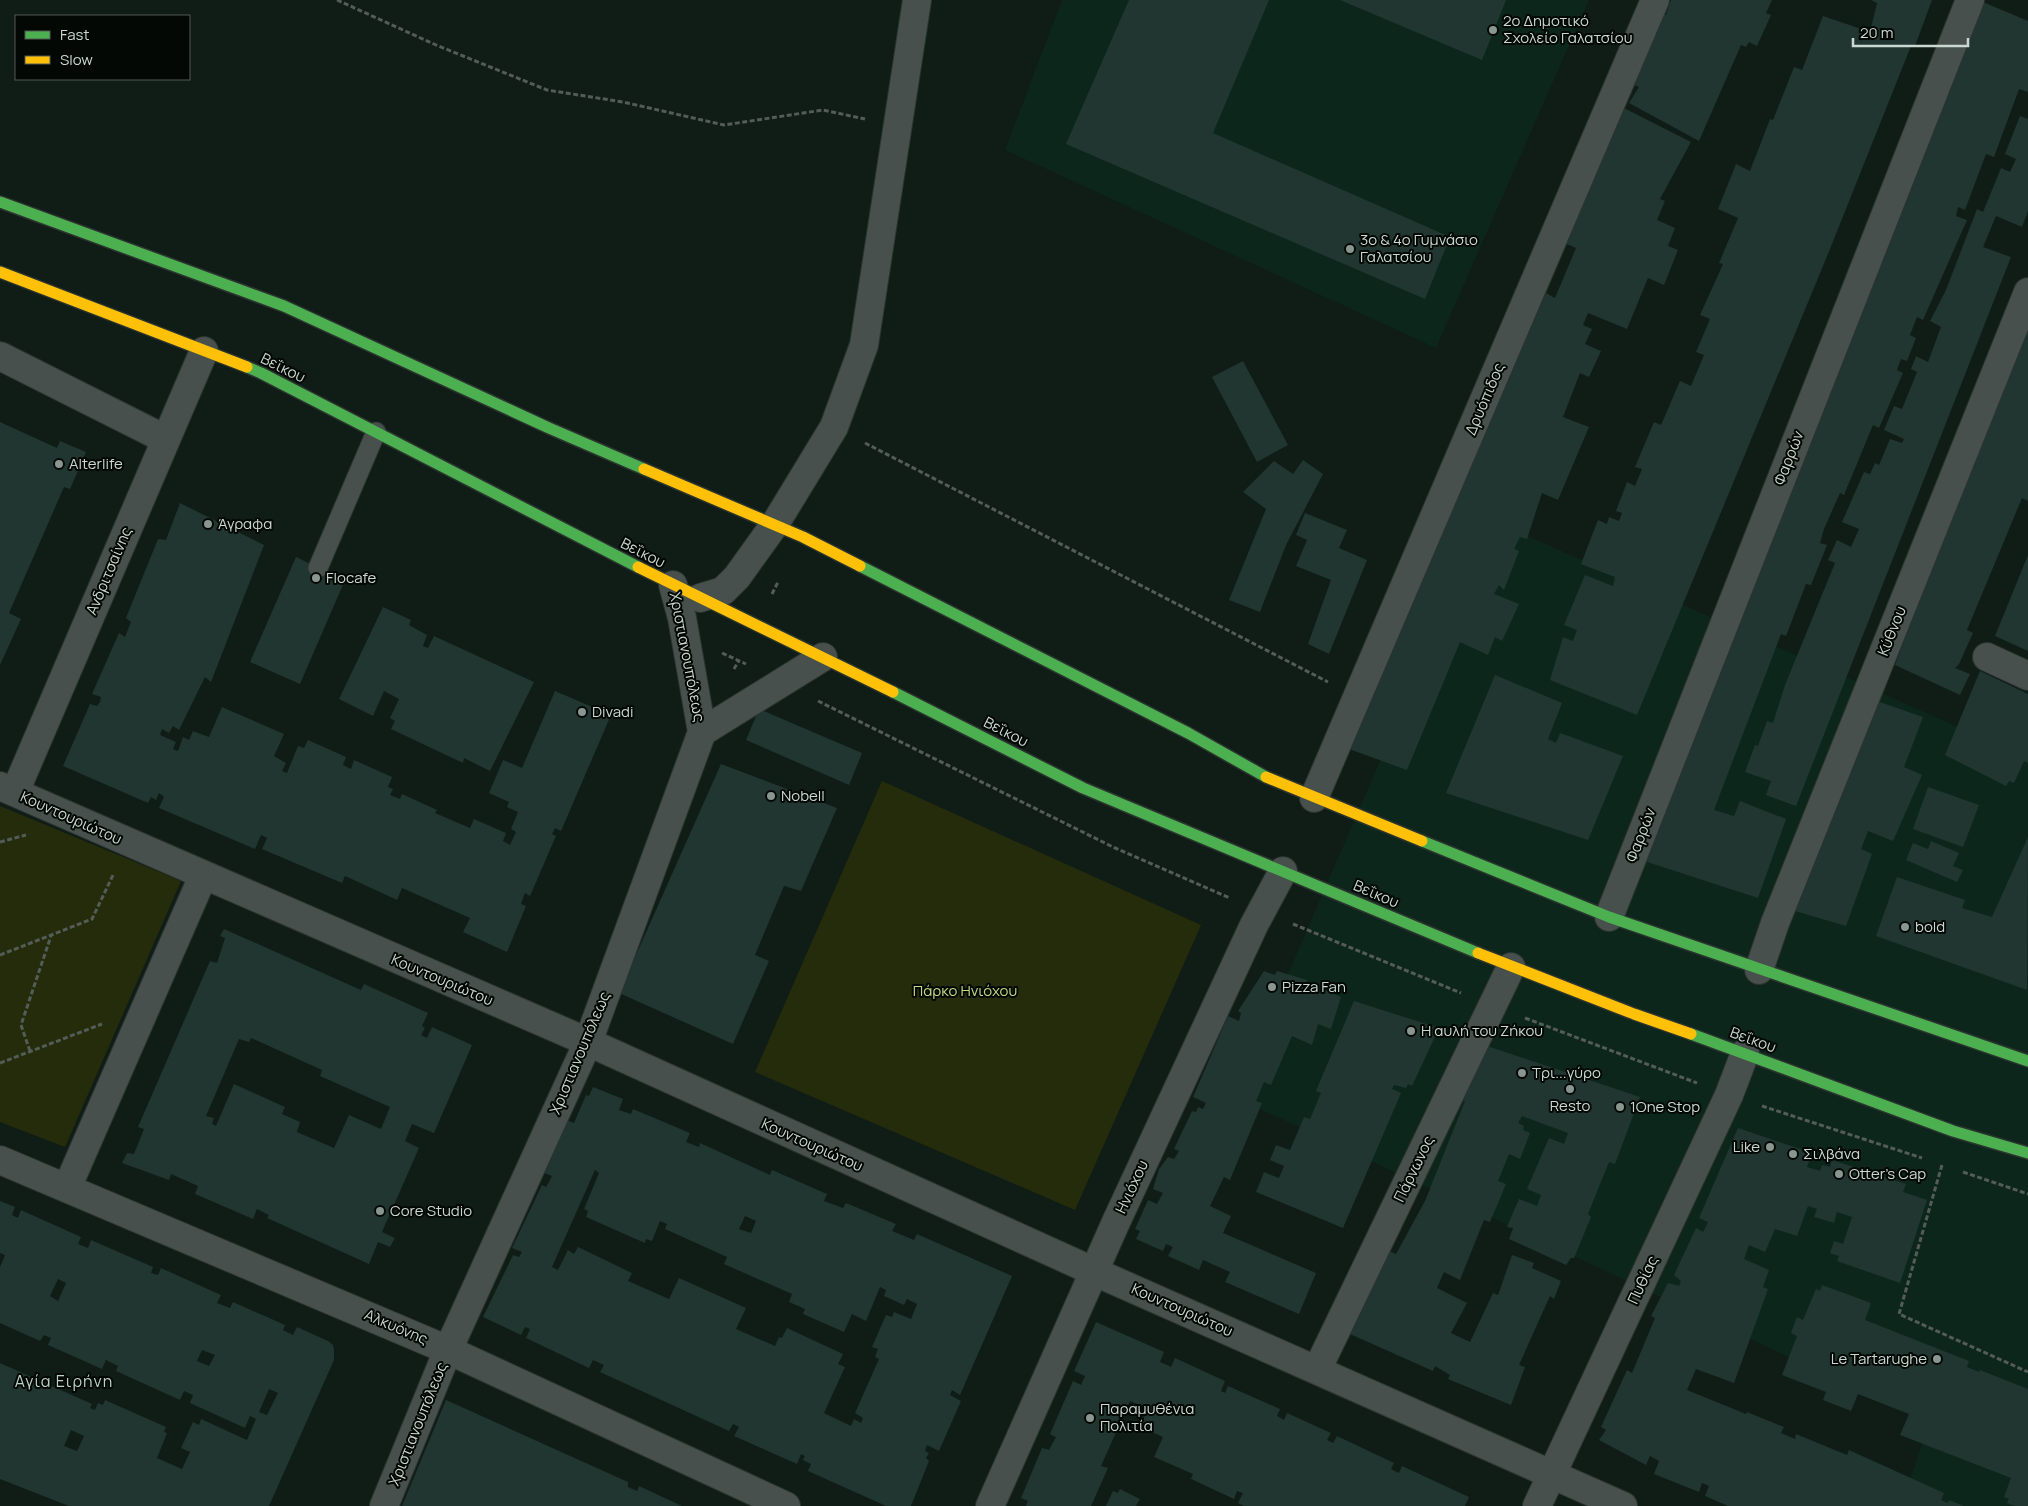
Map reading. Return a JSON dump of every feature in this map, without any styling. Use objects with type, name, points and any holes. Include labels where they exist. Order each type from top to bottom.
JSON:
[{"type":"main road","points":[[0,202],[284,306],[550,428],[775,524],[1188,733],[1265,776],[1314,798],[1609,917],[1651,930],[1759,970],[2027,1060]]},
{"type":"main road","name":"Βεΐκου","points":[[0,272],[261,373],[673,585],[823,656],[1083,788],[1511,967],[1634,1014],[1953,1130],[2028,1153]]},
{"type":"street","points":[[700,598],[724,591],[775,524],[834,427],[864,346],[918,0]]},
{"type":"street","name":"Δρυόπιδος","points":[[1314,798],[1655,0]]},
{"type":"street","name":"Φαρρών","points":[[1609,917],[1970,0]]},
{"type":"street","name":"Κύθνου","points":[[1759,970],[1775,923],[2028,292]]},
{"type":"street","name":"Ανδριτσαίνης","points":[[7,789],[204,351]]},
{"type":"street","points":[[0,356],[165,439]]},
{"type":"street","name":"Χριστιανουπόλεως","points":[[384,1506],[448,1350],[588,1042],[702,732],[682,618],[673,585]]},
{"type":"street","points":[[702,732],[823,656]]},
{"type":"street","points":[[1987,657],[2028,676]]},
{"type":"street","name":"Κουντουριώτου","points":[[7,789],[203,876],[588,1042],[1095,1272],[1624,1506]]},
{"type":"street","name":"Ηνιόχου","points":[[990,1506],[1116,1222],[1246,943],[1283,871]]},
{"type":"street","points":[[67,1188],[203,876]]},
{"type":"street","name":"Πάρνωνος","points":[[1317,1370],[1511,967]]},
{"type":"street","name":"Πυθίας","points":[[1537,1506],[1729,1095],[1745,1053]]},
{"type":"street","name":"Αλκυόνης","points":[[0,1160],[448,1350],[786,1506]]},
{"type":"lane","points":[[318,568],[376,432]]},
{"type":"path","points":[[338,0],[436,46],[547,90],[623,102],[724,125],[823,110],[898,126]]},
{"type":"path","points":[[834,427],[1357,698]]},
{"type":"path","points":[[0,955],[92,919],[128,843]]},
{"type":"path","points":[[30,1051],[21,1025],[51,935]]},
{"type":"path","points":[[0,1063],[101,1023],[133,1033]]},
{"type":"path","points":[[1942,1165],[1899,1314],[2028,1372]]},
{"type":"shaded area","name":"3ο & 4ο Γυμνάσιο Γαλατσίου","points":[[1062,0],[1589,0],[1436,348],[1005,150]]},
{"type":"shaded area","points":[[1485,517],[2028,758],[2028,1506],[1901,1506],[1929,1423],[1235,1097]]},
{"type":"green space","name":"Πάρκο Ηνιόχου","points":[[882,781],[1201,925],[1075,1210],[755,1072]]},
{"type":"green space","points":[[0,806],[181,881],[65,1147],[0,1122]]},
{"type":"building","points":[[1129,0],[1269,0],[1213,133],[1450,237],[1425,299],[1066,144]]},
{"type":"building","points":[[1340,0],[1506,0],[1482,60]]},
{"type":"building","points":[[1671,0],[1772,0],[1766,13],[1771,15],[1757,46],[1749,42],[1746,47],[1741,45],[1699,141],[1629,103],[1639,87],[1632,84],[1662,13],[1666,15]]},
{"type":"building","points":[[1871,0],[1932,0],[1915,46],[1911,46],[1828,254],[1637,715],[1550,680],[1563,637],[1573,641],[1577,630],[1564,625],[1585,575],[1613,586],[1615,577],[1581,564],[1598,520],[1607,524],[1609,517],[1619,521],[1622,513],[1616,511],[1627,482],[1635,486],[1642,469],[1635,467],[1654,422],[1661,425],[1680,381],[1691,386],[1704,355],[1696,352],[1710,319],[1700,315],[1723,264],[1719,263],[1738,218],[1718,209],[1736,164],[1750,171],[1770,119],[1773,120],[1794,67],[1802,70],[1823,16],[1870,32],[1877,3]]},
{"type":"building","points":[[1983,2],[2028,21],[2028,92],[2019,89],[1994,157],[1986,154],[1965,210],[1958,207],[1956,216],[1967,220],[1923,320],[1917,317],[1910,335],[1916,338],[1907,361],[1901,359],[1897,370],[1903,373],[1879,428],[1873,425],[1844,495],[1840,493],[1824,529],[1820,543],[1827,545],[1811,585],[1806,584],[1786,636],[1781,634],[1714,810],[1734,816],[1740,801],[1786,819],[1758,898],[1635,858],[1911,190]]},
{"type":"building","points":[[1622,107],[1691,142],[1660,199],[1665,201],[1657,220],[1675,228],[1668,246],[1678,250],[1664,285],[1648,278],[1627,329],[1588,313],[1583,325],[1592,329],[1585,344],[1601,351],[1589,377],[1580,373],[1563,417],[1589,427],[1558,500],[1542,493],[1527,539],[1520,537],[1514,549],[1519,551],[1504,590],[1499,585],[1494,594],[1519,604],[1502,641],[1495,637],[1488,655],[1460,642],[1407,770],[1349,749],[1522,347],[1517,344],[1535,305],[1540,307],[1546,293],[1555,298],[1576,248],[1564,243]]},
{"type":"building","points":[[2020,116],[2028,119],[2028,211],[2022,227],[1996,216],[1983,247],[2011,257],[1796,806],[1766,795],[1771,781],[1745,772],[1755,745],[1758,746],[1767,721],[1773,723],[1785,685],[1835,563],[1828,560],[1837,540],[1851,547],[1859,529],[1842,522],[1864,472],[1870,474],[1875,463],[1879,465],[1890,439],[1902,443],[1904,439],[1884,430],[1894,406],[1902,409],[1917,372],[1911,369],[1916,356],[1928,362],[1941,327],[1930,321],[1946,290],[1977,209],[1983,212],[2001,168],[2010,172],[2016,159],[2005,154]]},
{"type":"building","points":[[2028,312],[2028,501],[2022,498],[1967,630],[1973,633],[1959,664],[1955,668],[1970,674],[1960,695],[1895,665]]},
{"type":"building","points":[[1243,361],[1288,445],[1257,462],[1212,377]]},
{"type":"building","points":[[0,422],[57,448],[60,441],[86,452],[70,489],[64,487],[9,613],[21,619],[0,665]]},
{"type":"building","points":[[1303,460],[1323,474],[1286,545],[1260,612],[1229,600],[1266,509],[1243,492],[1274,461],[1293,474]]},
{"type":"building","points":[[180,503],[264,545],[211,682],[205,677],[179,730],[173,726],[169,733],[162,729],[160,735],[176,742],[173,749],[178,751],[183,737],[189,740],[193,731],[209,737],[222,707],[284,734],[274,756],[286,763],[282,771],[287,773],[298,746],[304,748],[308,740],[346,757],[343,765],[351,769],[354,760],[392,777],[388,787],[393,789],[390,795],[400,799],[402,794],[437,810],[435,813],[470,828],[474,819],[506,833],[503,841],[510,845],[516,832],[511,829],[518,812],[507,807],[509,802],[489,793],[503,760],[522,768],[555,691],[611,715],[561,831],[555,828],[552,834],[556,836],[530,896],[525,893],[521,904],[526,906],[507,952],[463,932],[470,918],[402,888],[397,900],[345,876],[342,883],[262,849],[267,838],[261,835],[255,849],[159,808],[164,797],[159,793],[156,800],[151,797],[148,803],[63,766],[90,704],[97,706],[100,702],[101,697],[92,694],[119,633],[125,637],[131,622],[126,618],[158,539],[166,540]]},
{"type":"building","points":[[1305,513],[1347,530],[1339,548],[1367,560],[1329,654],[1308,644],[1331,580],[1296,566],[1307,540],[1296,535]]},
{"type":"building","points":[[2028,555],[2028,651],[1995,636]]},
{"type":"building","points":[[296,557],[345,580],[300,684],[250,662]]},
{"type":"building","points":[[383,607],[411,620],[409,625],[427,635],[423,646],[428,648],[434,636],[534,682],[490,771],[464,758],[463,763],[391,729],[395,721],[390,718],[399,699],[384,691],[373,716],[339,699]]},
{"type":"building","points":[[1980,671],[2028,694],[2028,763],[2024,761],[2014,783],[2009,781],[2006,786],[1945,755]]},
{"type":"building","points":[[1495,675],[1562,703],[1548,739],[1556,743],[1560,733],[1623,756],[1588,840],[1446,793]]},
{"type":"building","points":[[1877,701],[1923,717],[1904,767],[1922,775],[1893,841],[1868,831],[1861,849],[1872,854],[1846,926],[1792,910]]},
{"type":"building","points":[[759,709],[862,753],[849,785],[746,740]]},
{"type":"building","points":[[721,764],[837,808],[801,891],[784,886],[755,955],[769,961],[733,1044],[619,993]]},
{"type":"building","points":[[1928,787],[1979,805],[1963,847],[1913,829]]},
{"type":"building","points":[[2028,837],[2027,990],[1876,936],[1897,877],[1965,900],[1962,908],[1992,917]]},
{"type":"building","points":[[1931,841],[1959,853],[1953,866],[1963,870],[1957,882],[1906,860],[1913,843],[1928,849]]},
{"type":"building","points":[[224,929],[361,990],[364,984],[428,1013],[422,1026],[425,1028],[421,1035],[427,1038],[432,1027],[472,1045],[434,1133],[412,1124],[405,1141],[419,1148],[382,1232],[395,1238],[390,1247],[378,1242],[369,1264],[267,1218],[269,1215],[257,1209],[253,1219],[195,1194],[198,1186],[171,1174],[169,1180],[122,1163],[127,1153],[134,1154],[144,1129],[138,1127],[210,961],[217,963],[225,938],[220,936]],"holes":[[[251,1038],[322,1070],[320,1076],[390,1107],[381,1129],[349,1115],[334,1148],[297,1132],[300,1122],[282,1114],[285,1107],[234,1084],[216,1126],[212,1124],[214,1118],[206,1116],[239,1039],[249,1042]]]},
{"type":"building","points":[[1264,971],[1275,975],[1277,971],[1307,980],[1307,987],[1323,994],[1326,990],[1341,997],[1331,1029],[1318,1024],[1312,1045],[1292,1036],[1271,1085],[1264,1082],[1256,1101],[1262,1103],[1230,1180],[1224,1177],[1210,1206],[1231,1216],[1223,1233],[1316,1273],[1299,1314],[1225,1282],[1230,1272],[1203,1260],[1199,1270],[1168,1256],[1173,1247],[1166,1244],[1163,1251],[1136,1239],[1140,1231],[1135,1229],[1148,1200],[1157,1204],[1163,1193],[1153,1189],[1159,1169],[1168,1157],[1174,1159],[1179,1151],[1174,1149],[1192,1111],[1196,1112],[1198,1107],[1203,1109],[1206,1103],[1193,1097],[1228,1016],[1239,1021],[1241,1013],[1238,1011]]},
{"type":"building","points":[[1354,1001],[1439,1028],[1412,1086],[1408,1084],[1406,1088],[1394,1085],[1392,1089],[1401,1093],[1343,1228],[1256,1192],[1264,1172],[1279,1178],[1284,1166],[1270,1160],[1276,1145],[1290,1150],[1304,1117],[1310,1119],[1321,1093],[1316,1091]]},
{"type":"building","points":[[1481,1044],[1640,1097],[1615,1164],[1609,1162],[1588,1214],[1591,1217],[1574,1258],[1571,1258],[1566,1265],[1509,1239],[1513,1228],[1507,1227],[1519,1199],[1537,1206],[1541,1195],[1527,1189],[1549,1138],[1564,1144],[1568,1133],[1522,1116],[1518,1123],[1524,1126],[1523,1130],[1530,1133],[1520,1159],[1509,1154],[1498,1181],[1506,1184],[1490,1222],[1484,1220],[1460,1280],[1444,1272],[1437,1288],[1467,1303],[1451,1333],[1470,1342],[1493,1293],[1498,1295],[1512,1255],[1534,1263],[1532,1268],[1561,1281],[1554,1299],[1550,1296],[1519,1365],[1525,1367],[1511,1405],[1448,1379],[1450,1375],[1435,1366],[1433,1371],[1341,1330],[1381,1247],[1396,1254],[1425,1201],[1465,1101],[1458,1099]]},
{"type":"building","points":[[593,1087],[623,1099],[619,1110],[631,1114],[633,1109],[690,1133],[686,1142],[699,1147],[700,1143],[770,1175],[772,1170],[827,1194],[824,1201],[843,1208],[846,1203],[896,1224],[892,1231],[914,1240],[917,1234],[1012,1276],[960,1395],[952,1390],[950,1395],[961,1401],[939,1451],[927,1445],[925,1451],[929,1453],[926,1458],[929,1461],[911,1506],[886,1506],[808,1471],[811,1464],[803,1460],[805,1456],[801,1454],[797,1464],[734,1436],[739,1427],[733,1424],[729,1431],[600,1372],[604,1365],[593,1360],[589,1368],[526,1338],[530,1329],[525,1327],[521,1335],[483,1317],[513,1255],[519,1257],[522,1252],[512,1248],[542,1185],[546,1187],[552,1176],[544,1173],[566,1120],[574,1123],[586,1095],[589,1096]],"holes":[[[595,1170],[599,1173],[584,1209],[588,1211],[586,1217],[645,1243],[646,1239],[652,1241],[660,1221],[667,1224],[665,1229],[727,1257],[724,1264],[792,1294],[789,1302],[805,1309],[803,1314],[844,1332],[852,1314],[866,1321],[880,1287],[886,1290],[884,1296],[904,1305],[907,1299],[917,1304],[911,1319],[894,1312],[892,1317],[886,1315],[872,1347],[878,1349],[875,1357],[879,1359],[855,1413],[863,1418],[861,1423],[854,1419],[851,1426],[824,1413],[845,1367],[838,1364],[843,1354],[787,1328],[782,1338],[779,1337],[775,1346],[736,1329],[746,1308],[679,1278],[669,1299],[628,1281],[632,1273],[578,1247],[574,1254],[568,1250],[558,1270],[552,1267]],[[745,1216],[756,1221],[751,1233],[739,1229]]]},
{"type":"building","points":[[1738,1128],[1812,1153],[1807,1167],[1820,1171],[1822,1165],[1830,1167],[1832,1160],[1906,1184],[1903,1192],[1927,1200],[1900,1283],[1837,1261],[1839,1256],[1830,1253],[1834,1241],[1843,1244],[1852,1217],[1837,1212],[1834,1223],[1814,1217],[1817,1209],[1808,1206],[1797,1236],[1775,1229],[1765,1252],[1749,1245],[1744,1259],[1769,1270],[1763,1287],[1768,1289],[1734,1383],[1696,1369],[1687,1390],[1784,1427],[1781,1433],[1795,1439],[1796,1434],[1847,1455],[1849,1450],[1944,1493],[1941,1500],[1948,1503],[1949,1500],[1964,1506],[1728,1506],[1705,1496],[1709,1486],[1702,1483],[1699,1492],[1654,1474],[1659,1461],[1650,1456],[1646,1465],[1599,1440],[1606,1430],[1601,1427],[1627,1370],[1632,1373],[1655,1318],[1651,1316],[1668,1283],[1679,1286],[1681,1281],[1674,1275],[1696,1228],[1703,1232],[1708,1222],[1699,1218]]},
{"type":"building","points":[[0,1201],[15,1207],[12,1215],[18,1218],[21,1210],[81,1237],[78,1244],[88,1248],[91,1240],[153,1267],[151,1273],[158,1275],[161,1268],[221,1295],[217,1303],[230,1308],[233,1302],[285,1325],[283,1330],[293,1335],[297,1327],[333,1345],[334,1360],[269,1506],[69,1506],[0,1479],[0,1363],[92,1404],[90,1408],[95,1410],[98,1403],[103,1405],[105,1400],[166,1427],[164,1432],[167,1433],[157,1458],[182,1469],[190,1452],[181,1448],[193,1422],[199,1425],[201,1419],[247,1440],[256,1419],[250,1416],[245,1428],[190,1403],[193,1395],[184,1391],[180,1400],[116,1371],[118,1366],[106,1360],[102,1369],[48,1345],[51,1338],[44,1335],[40,1341],[0,1323],[0,1267],[5,1255],[0,1253]],"holes":[[[58,1279],[66,1283],[58,1301],[50,1296]],[[202,1350],[215,1355],[209,1366],[197,1361]],[[269,1389],[278,1393],[267,1415],[259,1412]],[[71,1430],[84,1436],[77,1451],[64,1446]]]},
{"type":"building","points":[[1822,1285],[1871,1303],[1865,1320],[1969,1361],[1967,1367],[1979,1372],[1980,1370],[2028,1389],[2028,1506],[2015,1506],[2007,1503],[2009,1499],[2004,1497],[2011,1478],[1900,1435],[1909,1414],[1858,1394],[1851,1411],[1823,1400],[1826,1392],[1782,1375],[1797,1336],[1791,1333],[1797,1317],[1803,1320],[1816,1289],[1820,1291]]},
{"type":"building","points":[[1096,1322],[1164,1352],[1160,1362],[1171,1367],[1175,1358],[1225,1381],[1221,1391],[1225,1393],[1228,1386],[1280,1409],[1277,1416],[1284,1420],[1287,1413],[1331,1433],[1327,1440],[1333,1443],[1337,1436],[1394,1463],[1391,1469],[1399,1473],[1402,1466],[1469,1497],[1465,1506],[1244,1506],[1238,1503],[1243,1493],[1237,1491],[1234,1499],[1191,1479],[1193,1474],[1154,1457],[1163,1437],[1140,1427],[1148,1408],[1130,1401],[1101,1466],[1108,1468],[1091,1506],[1026,1506],[1028,1501],[1021,1498],[1042,1448],[1049,1450],[1056,1437],[1050,1434],[1073,1381],[1081,1385],[1085,1376],[1074,1371]]},
{"type":"building","points":[[446,1400],[628,1482],[628,1487],[637,1491],[639,1486],[682,1506],[402,1506]]},
{"type":"building","points":[[1120,1489],[1140,1499],[1136,1506],[1106,1506],[1113,1491],[1118,1493]]},
{"type":"traffic: fast","points":[[0,202],[284,306],[549,428],[644,469]]},
{"type":"traffic: fast","points":[[247,367],[638,567]]},
{"type":"traffic: fast","points":[[860,566],[1188,733],[1266,777]]},
{"type":"traffic: fast","points":[[893,692],[1083,788],[1478,953]]},
{"type":"traffic: fast","points":[[1422,841],[1609,917],[2028,1061]]},
{"type":"traffic: fast","points":[[1691,1034],[1953,1131],[2028,1153]]},
{"type":"traffic: slow","points":[[0,272],[247,367]]},
{"type":"traffic: slow","points":[[644,469],[803,537],[860,566]]},
{"type":"traffic: slow","points":[[638,567],[893,692]]},
{"type":"traffic: slow","points":[[1266,777],[1422,841]]},
{"type":"traffic: slow","points":[[1478,953],[1634,1014],[1691,1034]]},
{"type":"place","name":"2ο Δημοτικό Σχολείο Γαλατσίου","points":[[1493,30]]},
{"type":"place","name":"3ο & 4ο Γυμνάσιο Γαλατσίου","points":[[1350,249]]},
{"type":"place","name":"Alterlife","points":[[59,464]]},
{"type":"place","name":"Άγραφα","points":[[208,524]]},
{"type":"place","name":"Flocafe","points":[[316,578]]},
{"type":"place","name":"Divadi","points":[[582,712]]},
{"type":"place","name":"Nobell","points":[[771,796]]},
{"type":"place","name":"bold","points":[[1905,927]]},
{"type":"place","name":"Pizza Fan","points":[[1272,987]]},
{"type":"place","name":"Η αυλή του Ζήκου","points":[[1411,1031]]},
{"type":"place","name":"Τρι...γύρο","points":[[1522,1073]]},
{"type":"place","name":"Resto","points":[[1570,1089]]},
{"type":"place","name":"1One Stop","points":[[1620,1107]]},
{"type":"place","name":"Like","points":[[1770,1147]]},
{"type":"place","name":"Σιλβάνα","points":[[1793,1154]]},
{"type":"place","name":"Otter's Cap","points":[[1839,1174]]},
{"type":"place","name":"Core Studio","points":[[380,1211]]},
{"type":"place","name":"Le Tartarughe","points":[[1937,1359]]},
{"type":"place","name":"Παραμυθένια Πολιτία","points":[[1090,1418]]},
{"type":"district","name":"Αγία Ειρήνη","points":[[64,1381]]}]
